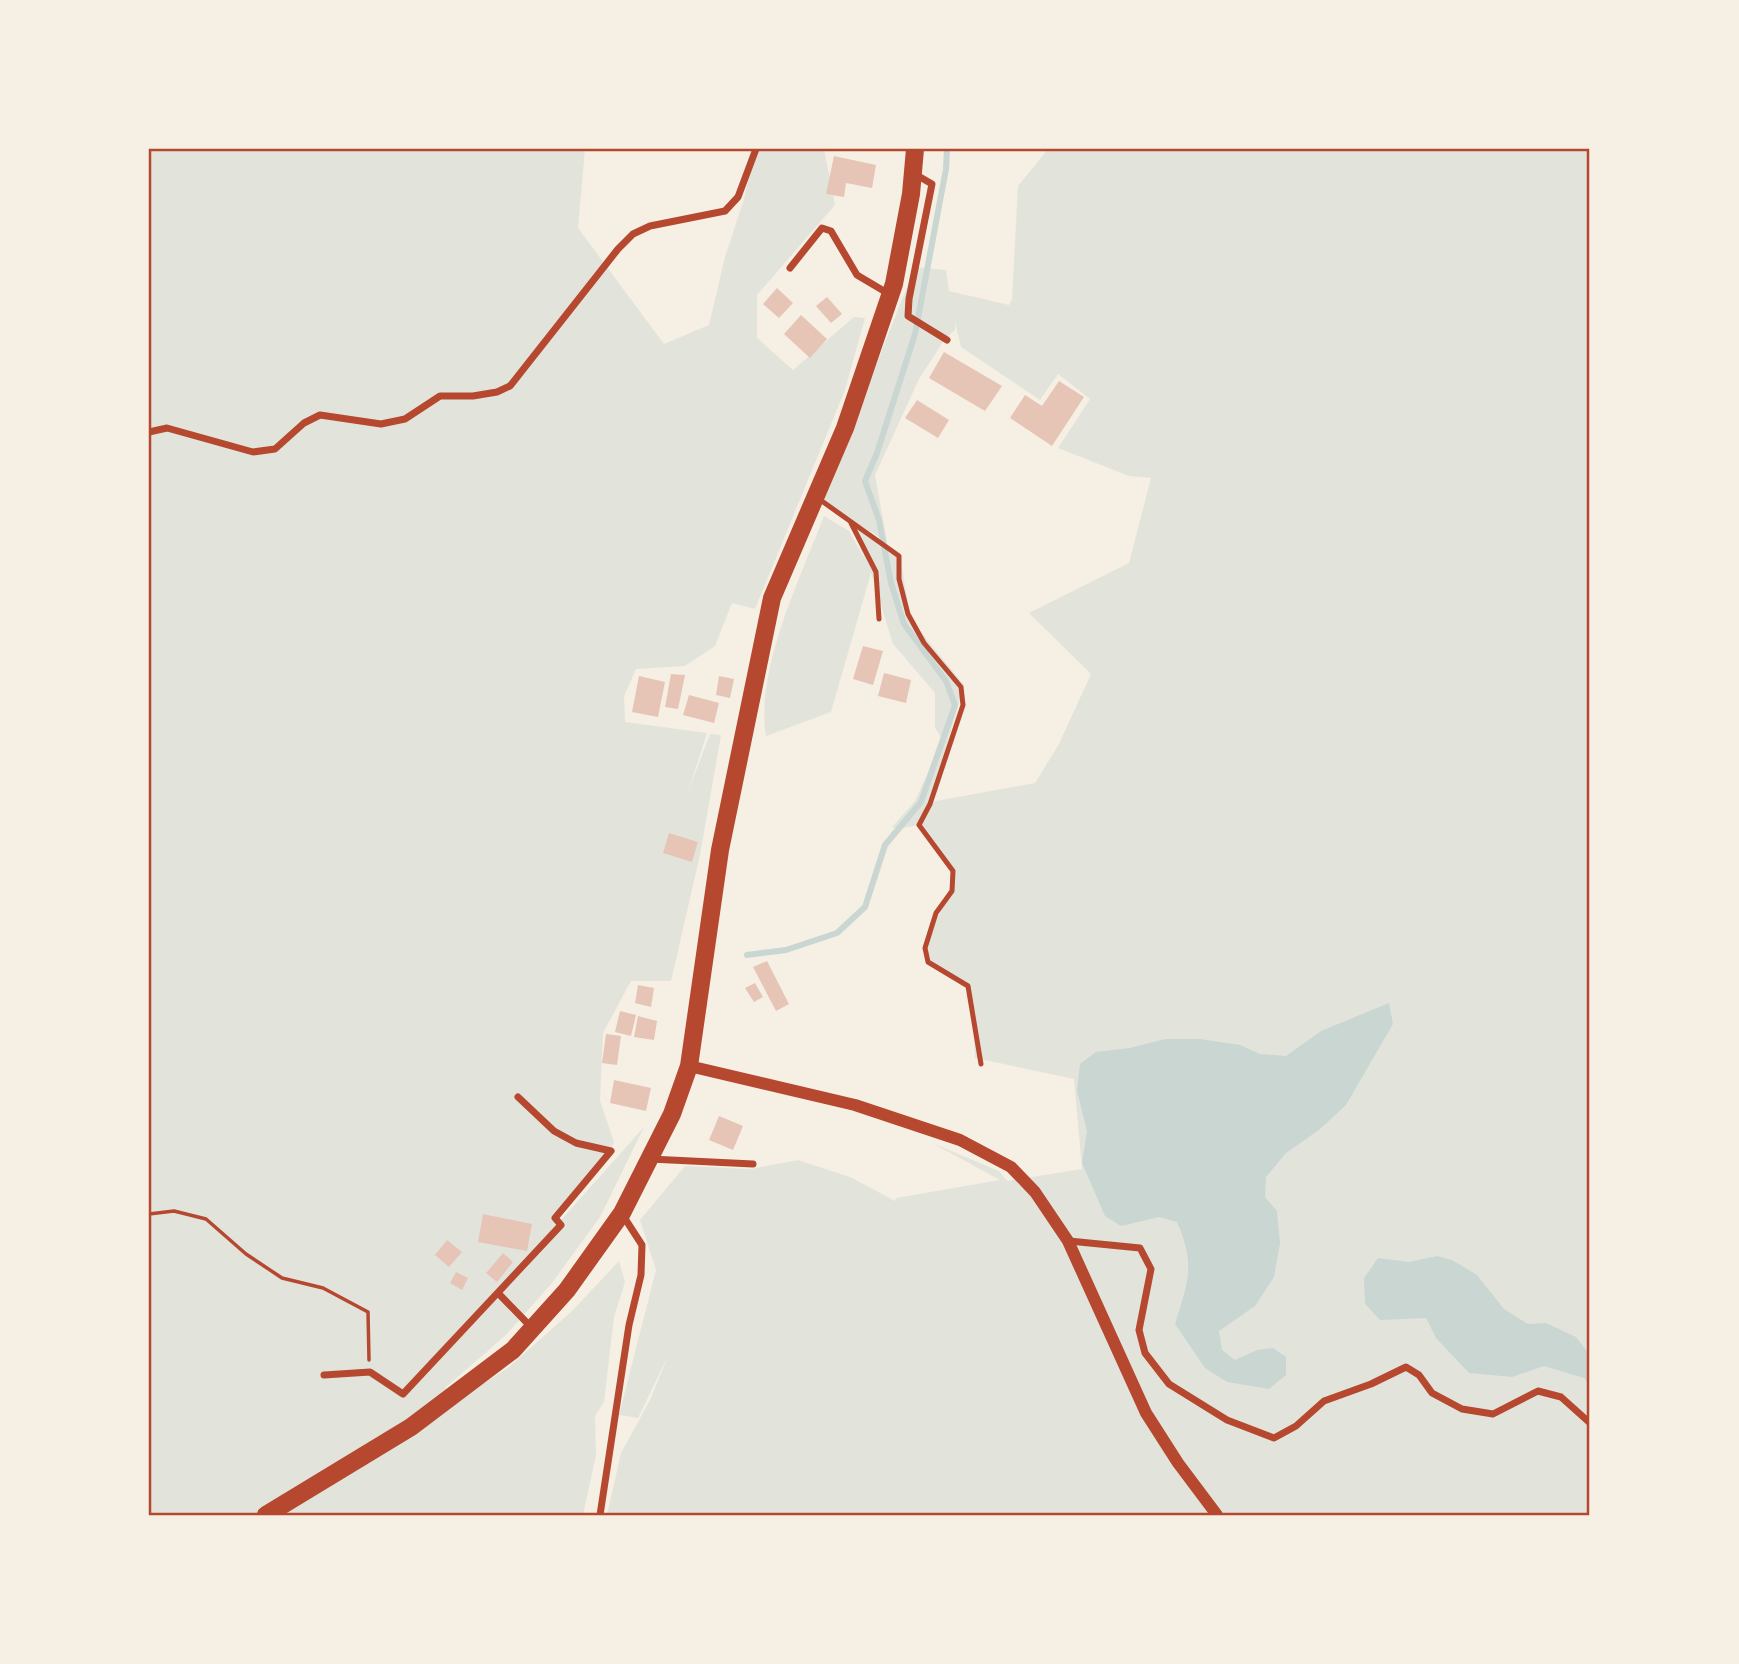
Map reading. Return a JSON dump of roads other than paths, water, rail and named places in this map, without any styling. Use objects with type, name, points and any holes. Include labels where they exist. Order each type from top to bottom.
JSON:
[{"type":"main road","points":[[266,1515],[411,1427],[513,1350],[567,1290],[622,1213],[672,1114],[690,1066],[720,850],[772,598],[845,428],[890,295],[911,194],[915,149]]},
{"type":"street","points":[[149,432],[167,428],[253,452],[275,449],[304,424],[320,415],[381,424],[405,419],[440,396],[473,396],[497,392],[510,386],[618,249],[633,234],[650,226],[725,211],[738,197],[756,149]]},
{"type":"street","points":[[913,172],[932,184],[908,316],[947,340]]},
{"type":"street","points":[[790,268],[822,228],[831,231],[857,275],[890,295]]},
{"type":"street","points":[[690,1066],[855,1105],[960,1139],[1011,1167],[1035,1192],[1068,1241],[1146,1413],[1178,1463],[1217,1515]]},
{"type":"street","points":[[324,1375],[370,1372],[403,1394],[561,1226],[555,1218],[611,1151],[576,1143],[554,1131],[518,1097]]},
{"type":"street","points":[[649,1159],[753,1164]]},
{"type":"street","points":[[600,1515],[629,1325],[641,1275],[642,1245],[622,1213]]},
{"type":"street","points":[[1068,1241],[1140,1248],[1151,1269],[1139,1330],[1145,1353],[1169,1384],[1227,1420],[1274,1438],[1296,1426],[1324,1401],[1371,1384],[1406,1367],[1419,1376],[1432,1393],[1462,1409],[1493,1413],[1538,1391],[1561,1397],[1590,1423]]},
{"type":"street","points":[[498,1293],[533,1328]]},
{"type":"lane","points":[[816,496],[899,556],[898,579],[908,614],[924,643],[961,687],[963,705],[930,804],[919,825],[953,871],[952,891],[936,913],[925,948],[928,962],[968,986],[981,1064]]},
{"type":"lane","points":[[850,521],[876,572],[879,619]]},
{"type":"waterway","points":[[747,955],[786,950],[837,933],[865,907],[885,845],[921,802],[955,705],[946,681],[904,624],[891,583],[879,520],[865,481],[877,453],[915,334],[946,169],[947,149]]}]
